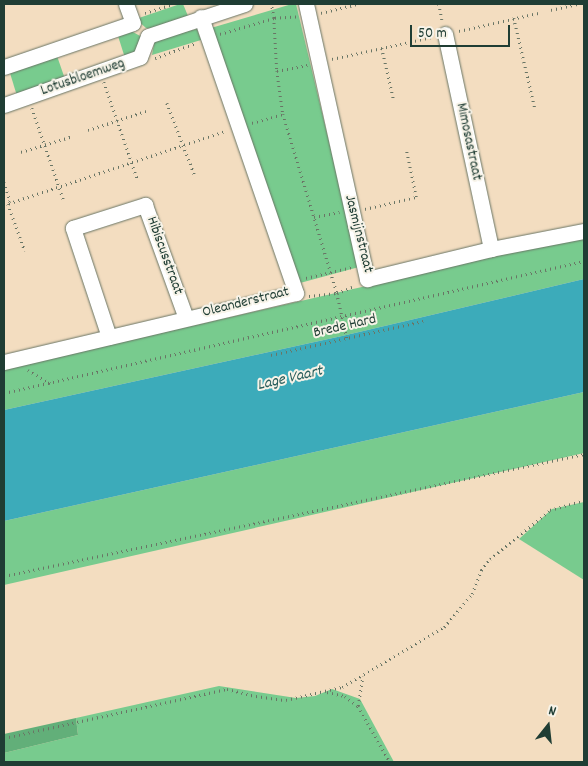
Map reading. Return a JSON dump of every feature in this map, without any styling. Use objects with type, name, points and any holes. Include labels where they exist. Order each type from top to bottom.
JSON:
[{"type":"street","points":[[126,4],[133,23],[148,36],[245,4]]},
{"type":"street","name":"Jasmijnstraat","points":[[307,10],[367,279],[491,249],[584,231]]},
{"type":"street","name":"Oleanderstraat","points":[[4,362],[186,318],[294,287],[201,17]]},
{"type":"street","points":[[4,67],[133,23]]},
{"type":"street","name":"Mimosastraat","points":[[445,34],[491,249]]},
{"type":"street","name":"Lotusbloemweg","points":[[4,105],[140,57],[148,36]]},
{"type":"street","name":"Hibiscusstraat","points":[[109,337],[73,228],[145,205],[186,318]]},
{"type":"path","points":[[133,23],[137,16],[172,4]]},
{"type":"path","points":[[271,4],[274,18],[277,72],[284,114],[336,293],[346,338]]},
{"type":"path","points":[[140,57],[152,59],[274,18],[307,10],[356,4]]},
{"type":"path","points":[[439,4],[445,34]]},
{"type":"path","points":[[552,10],[578,4]]},
{"type":"path","points":[[277,72],[538,13]]},
{"type":"path","points":[[514,18],[535,108]]},
{"type":"path","points":[[382,48],[394,100]]},
{"type":"path","points":[[100,72],[137,178]]},
{"type":"path","points":[[28,97],[64,202]]},
{"type":"path","points":[[166,103],[195,176]]},
{"type":"path","points":[[88,130],[146,111]]},
{"type":"path","points":[[4,205],[131,161],[239,126],[284,114]]},
{"type":"path","points":[[21,152],[73,136]]},
{"type":"path","points":[[314,218],[416,197],[406,148]]},
{"type":"path","points":[[4,182],[10,201],[8,204],[25,251]]},
{"type":"path","points":[[4,393],[584,261]]},
{"type":"path","points":[[363,264],[330,272],[294,287],[304,296],[336,293],[367,279]]},
{"type":"path","name":"Brede Hard","points":[[272,355],[423,320]]},
{"type":"path","points":[[4,576],[584,454]]},
{"type":"path","points":[[4,738],[227,689],[256,696],[286,700],[342,687],[444,627],[472,594],[481,570],[490,559],[550,510],[584,500]]},
{"type":"path","points":[[358,706],[363,674]]},
{"type":"path","points":[[326,691],[345,696],[358,706],[390,762]]},
{"type":"green space","points":[[183,4],[188,16],[152,29],[146,28],[136,19]]},
{"type":"green space","points":[[296,4],[359,267],[300,283],[211,28]]},
{"type":"green space","points":[[197,29],[201,40],[152,55],[155,39]]},
{"type":"green space","points":[[131,31],[142,37],[137,53],[125,58],[118,36]]},
{"type":"green space","points":[[57,56],[65,79],[17,96],[10,73]]},
{"type":"green space","points":[[584,236],[584,279],[342,336],[4,410],[4,369]]},
{"type":"green space","points":[[584,392],[584,453],[4,585],[4,521]]},
{"type":"green space","points":[[584,502],[584,580],[519,539],[552,509]]},
{"type":"green space","points":[[219,686],[296,698],[315,696],[332,689],[360,699],[394,762],[4,762],[4,753],[78,735],[76,718]]},
{"type":"green space","points":[[76,718],[78,735],[4,753],[4,734]]},
{"type":"water","name":"Lage Vaart","points":[[584,279],[584,392],[4,521],[4,410],[342,336]]}]
